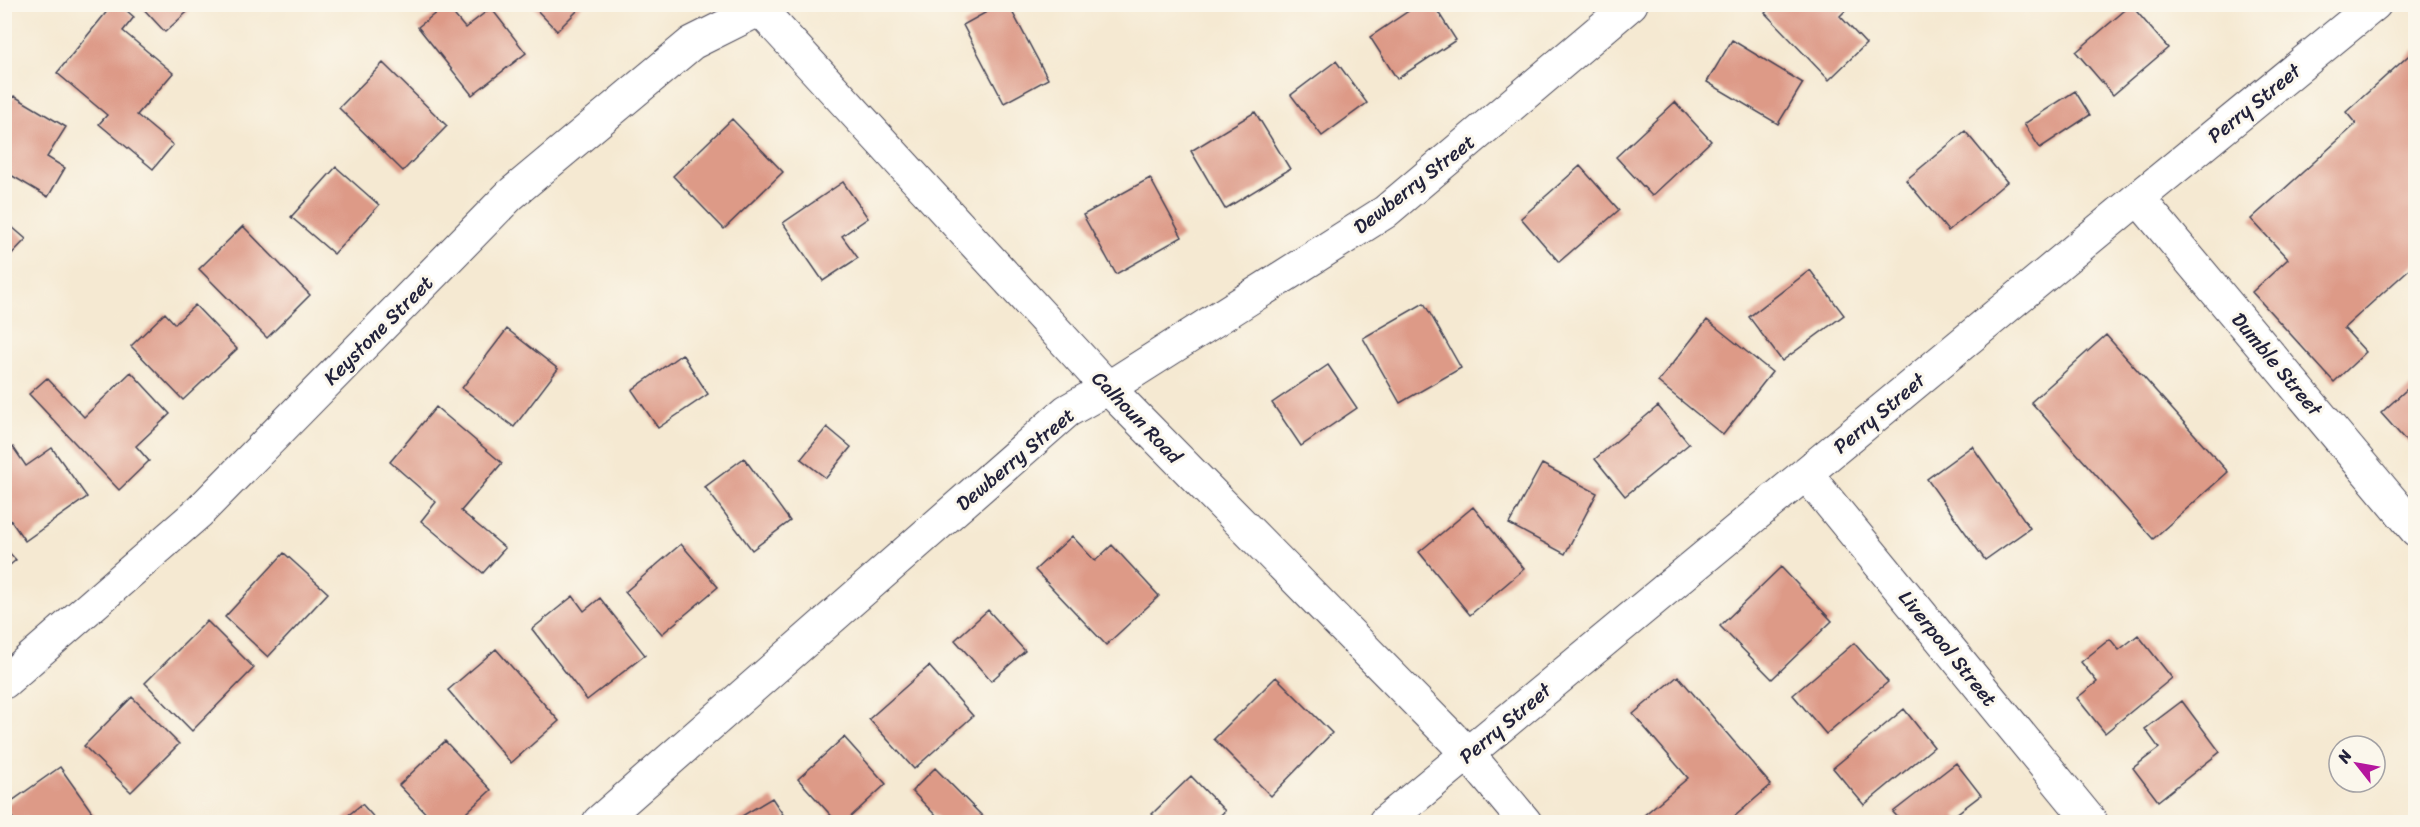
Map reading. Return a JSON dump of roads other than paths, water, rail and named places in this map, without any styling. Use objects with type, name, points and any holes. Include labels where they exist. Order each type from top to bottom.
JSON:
[{"type":"street","name":"Dewberry Street","points":[[599,822],[1067,411],[1108,388],[1385,212],[1631,4]]},
{"type":"street","name":"Perry Street","points":[[1385,822],[2375,4]]},
{"type":"street","name":"Calhoun Road","points":[[761,6],[1108,388],[1468,754],[1526,822]]},
{"type":"street","name":"Keystone Street","points":[[4,682],[199,512],[510,195],[692,43],[761,6]]},
{"type":"street","name":"Dumble Street","points":[[2138,198],[2415,530]]},
{"type":"street","name":"Liverpool Street","points":[[1806,474],[2091,822]]}]
